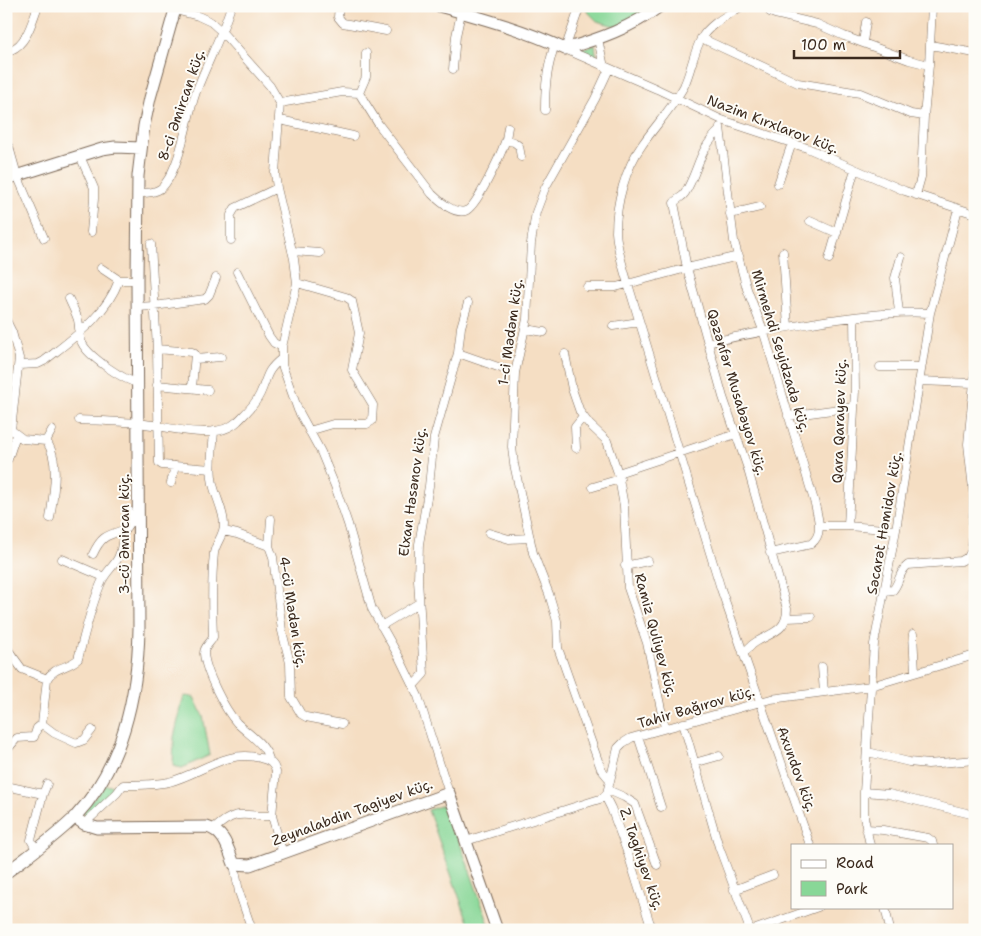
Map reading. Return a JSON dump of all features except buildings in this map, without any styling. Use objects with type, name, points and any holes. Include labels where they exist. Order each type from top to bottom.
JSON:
[{"type":"main road","points":[[440,6],[469,12],[560,47],[598,40],[634,23],[660,6]]},
{"type":"main road","name":"3-cü Əmircan küç.","points":[[6,873],[36,849],[79,821],[109,768],[123,732],[130,706],[139,652],[134,522],[138,424],[138,193],[141,148],[150,98],[175,8]]},
{"type":"main road","points":[[12,177],[115,147],[141,148]]},
{"type":"main road","points":[[449,793],[496,930]]},
{"type":"main road","name":"Zeynalabdin Tagiyev küç.","points":[[234,864],[250,865],[449,793]]},
{"type":"main road","points":[[79,821],[90,827],[103,829],[200,826],[214,829],[225,842],[234,864]]},
{"type":"street","points":[[6,49],[17,48],[27,35],[38,6]]},
{"type":"street","name":"8-ci Əmircan küç.","points":[[138,193],[159,189],[165,185],[170,175],[180,150],[196,91],[231,6]]},
{"type":"street","points":[[339,6],[338,17],[343,23],[386,31]]},
{"type":"street","points":[[544,110],[547,67],[560,47],[580,6]]},
{"type":"street","points":[[676,98],[684,85],[701,38],[718,21],[742,6]]},
{"type":"street","points":[[767,6],[770,12],[775,14],[817,24],[909,60],[930,65]]},
{"type":"street","points":[[916,195],[920,177],[930,65],[932,6]]},
{"type":"street","points":[[175,8],[210,22],[220,31],[270,86],[280,103],[342,92],[359,93]]},
{"type":"street","points":[[453,69],[456,36],[469,12]]},
{"type":"street","points":[[863,42],[866,22]]},
{"type":"street","points":[[701,38],[798,83],[860,93],[911,114],[924,116]]},
{"type":"street","points":[[598,40],[607,68]]},
{"type":"street","points":[[930,45],[975,53]]},
{"type":"street","name":"Nazim Kırxlarov küç.","points":[[560,47],[722,120],[825,155],[916,195],[975,214]]},
{"type":"street","points":[[359,93],[366,77],[366,53]]},
{"type":"street","name":"1-ci Mədəm küç.","points":[[607,68],[595,99],[546,188],[536,212],[531,243],[529,300],[525,329],[515,373],[513,456],[533,553],[557,621],[558,648],[601,769],[610,780]]},
{"type":"street","points":[[359,93],[379,125],[432,194],[455,210],[463,212],[469,210],[474,204],[493,170],[506,140],[508,127]]},
{"type":"street","name":"Axundov küç.","points":[[676,98],[640,147],[630,165],[617,215],[618,249],[721,589],[810,844]]},
{"type":"street","name":"Zeynalabdin Tagiyev küç.","points":[[280,103],[276,165],[277,188],[292,251],[297,282],[281,359],[298,410],[321,452],[335,486],[348,524],[368,598],[381,626],[414,685],[449,793]]},
{"type":"street","points":[[280,120],[353,136]]},
{"type":"street","name":"Mirmehdi Seyidzadə küç.","points":[[722,120],[720,130],[730,214],[739,256],[747,289],[762,330],[815,504],[819,526]]},
{"type":"street","name":"Qəzənfər Musabəyov küç.","points":[[720,130],[706,145],[685,194],[675,200],[674,203],[687,268],[723,397],[747,466],[787,610],[787,618]]},
{"type":"street","points":[[506,140],[514,142],[519,146],[521,157]]},
{"type":"street","points":[[778,184],[792,143]]},
{"type":"street","points":[[9,147],[12,177],[44,238]]},
{"type":"street","points":[[80,156],[94,188],[91,232]]},
{"type":"street","points":[[828,259],[855,169]]},
{"type":"street","points":[[231,240],[231,215],[234,208],[277,188]]},
{"type":"street","points":[[730,214],[760,207]]},
{"type":"street","name":"Səcarət Həmidov küç.","points":[[870,844],[866,829],[864,792],[874,644],[896,530],[930,313],[958,209]]},
{"type":"street","points":[[810,221],[837,233]]},
{"type":"street","points":[[151,244],[157,349],[159,463],[162,465],[211,469]]},
{"type":"street","points":[[292,251],[320,253]]},
{"type":"street","points":[[783,252],[788,327]]},
{"type":"street","points":[[587,287],[616,287],[739,256]]},
{"type":"street","points":[[899,312],[895,278],[901,257]]},
{"type":"street","points":[[101,268],[119,280],[137,280]]},
{"type":"street","points":[[237,272],[269,336],[274,343],[282,347]]},
{"type":"street","points":[[137,307],[204,299],[209,295],[216,278]]},
{"type":"street","points":[[19,365],[38,364],[89,325],[107,303],[119,280]]},
{"type":"street","points":[[297,282],[346,297],[352,301],[359,333],[352,370],[373,405],[372,421],[367,424],[333,424],[309,431]]},
{"type":"street","points":[[69,299],[78,320],[78,334],[85,348],[96,358],[126,378],[138,383]]},
{"type":"street","name":"Elxan Həsənov küç.","points":[[414,685],[424,674],[418,580],[419,544],[429,486],[434,438],[458,353],[461,327],[468,303]]},
{"type":"street","points":[[708,343],[762,330],[854,317],[899,312],[930,313]]},
{"type":"street","name":"Qara Qarayev küç.","points":[[848,526],[854,407],[854,317]]},
{"type":"street","points":[[6,320],[17,349],[19,365],[8,459]]},
{"type":"street","points":[[613,326],[639,322]]},
{"type":"street","points":[[525,329],[544,332]]},
{"type":"street","points":[[157,349],[192,352],[195,354],[192,388]]},
{"type":"street","points":[[458,353],[515,373]]},
{"type":"street","name":"Ramiz Quliyev küç.","points":[[565,354],[572,389],[583,417],[607,441],[619,476],[624,506],[625,566],[629,596],[647,644],[666,728]]},
{"type":"street","points":[[195,359],[221,357]]},
{"type":"street","points":[[80,420],[138,424],[203,432],[226,428],[236,423],[247,412],[260,395],[269,370],[281,359]]},
{"type":"street","points":[[880,367],[921,366]]},
{"type":"street","points":[[885,591],[893,590],[903,569],[908,565],[961,561],[968,557],[972,550],[974,507],[971,445],[975,372]]},
{"type":"street","points":[[919,381],[974,383]]},
{"type":"street","points":[[157,385],[208,390]]},
{"type":"street","points":[[788,416],[854,407]]},
{"type":"street","points":[[576,448],[575,426],[583,417]]},
{"type":"street","points":[[46,441],[52,430]]},
{"type":"street","points":[[11,431],[23,438],[46,441],[50,446],[56,474],[50,518]]},
{"type":"street","points":[[214,431],[211,469],[213,484],[223,516],[224,531],[214,552],[212,642],[205,648],[204,653],[212,682],[232,716],[265,750],[269,760],[275,766],[277,778],[272,816],[283,854]]},
{"type":"street","points":[[593,487],[679,453],[736,434]]},
{"type":"street","points":[[171,483],[175,466]]},
{"type":"street","points":[[93,554],[99,541],[104,537],[123,530],[134,522],[129,511]]},
{"type":"street","points":[[269,546],[271,519]]},
{"type":"street","points":[[770,553],[812,544],[819,535],[819,526],[848,526],[896,530]]},
{"type":"street","points":[[6,750],[17,738],[34,738],[36,728],[42,724],[47,679],[51,673],[78,660],[97,592],[104,577],[118,558],[123,530]]},
{"type":"street","name":"4-cü Mədən küç.","points":[[224,531],[269,546],[273,556],[282,631],[290,663],[291,697],[301,714],[306,717],[342,724]]},
{"type":"street","points":[[489,533],[509,539],[530,538]]},
{"type":"street","points":[[62,559],[104,577]]},
{"type":"street","points":[[625,566],[648,561]]},
{"type":"street","points":[[381,626],[419,603]]},
{"type":"street","points":[[744,653],[755,642],[778,630],[787,618],[811,617]]},
{"type":"street","points":[[914,634],[915,672]]},
{"type":"street","points":[[6,647],[22,669],[47,679]]},
{"type":"street","name":"Tahir Bağırov küç.","points":[[606,793],[618,748],[626,740],[759,701],[799,694],[871,686],[975,655]]},
{"type":"street","points":[[822,667],[824,692]]},
{"type":"street","points":[[682,723],[719,847],[734,890],[752,930],[815,908]]},
{"type":"street","points":[[42,724],[54,733],[76,743],[84,740],[92,730]]},
{"type":"street","points":[[638,736],[661,807]]},
{"type":"street","points":[[868,752],[910,762],[928,764],[975,760]]},
{"type":"street","points":[[694,763],[719,756]]},
{"type":"street","points":[[79,821],[117,793],[123,784],[158,784],[170,781],[230,757],[256,757],[269,760]]},
{"type":"street","points":[[36,849],[31,840],[47,784]]},
{"type":"street","points":[[6,786],[43,794]]},
{"type":"street","points":[[864,792],[889,794],[975,815]]},
{"type":"street","points":[[466,841],[596,801],[606,793],[624,797],[635,804],[657,865]]},
{"type":"street","name":"Z. Taghiyev küç.","points":[[606,793],[631,862],[652,930]]},
{"type":"street","points":[[214,829],[230,817],[238,814],[272,816]]},
{"type":"street","points":[[866,829],[928,838],[933,844]]},
{"type":"street","points":[[974,860],[975,855]]},
{"type":"street","points":[[234,864],[239,892],[252,930]]},
{"type":"street","points":[[734,890],[773,875]]},
{"type":"street","points":[[885,908],[890,930]]},
{"type":"green space","points":[[587,6],[655,6],[618,27],[597,21],[586,10]]},
{"type":"green space","points":[[595,45],[597,60],[576,50]]},
{"type":"green space","points":[[184,696],[194,697],[203,716],[210,755],[182,768],[173,766],[174,737]]},
{"type":"green space","points":[[105,785],[117,787],[87,817],[83,812]]},
{"type":"green space","points":[[446,804],[491,930],[471,930],[428,810]]}]
